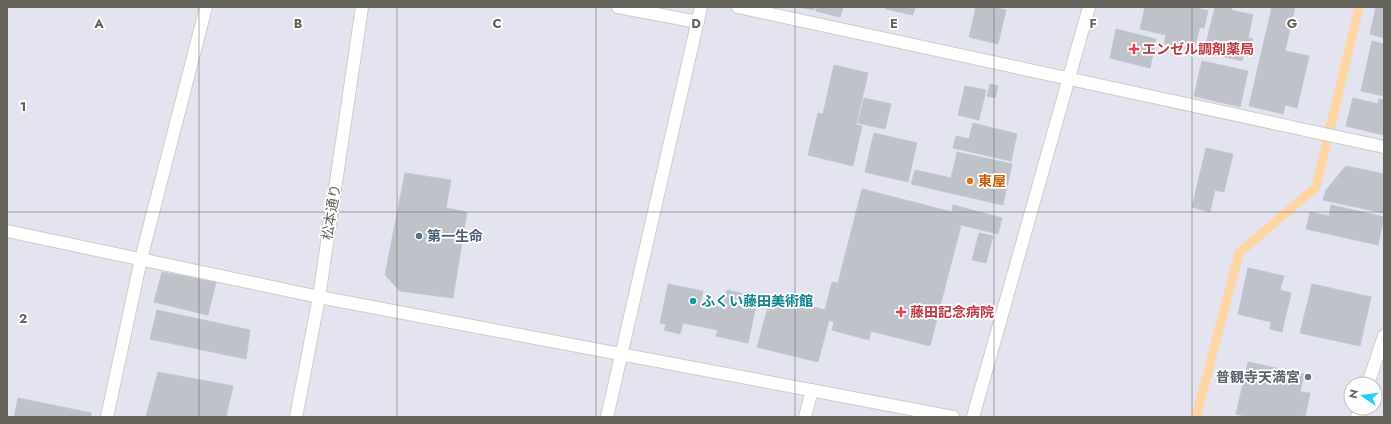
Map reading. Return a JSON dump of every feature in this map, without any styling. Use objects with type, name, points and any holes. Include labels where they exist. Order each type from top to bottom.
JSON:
[{"type":"street","points":[[108,417],[141,259],[206,7]]},
{"type":"street","name":"松本通り","points":[[296,417],[319,297],[362,7]]},
{"type":"street","points":[[618,7],[698,22]]},
{"type":"street","points":[[607,417],[701,7]]},
{"type":"street","points":[[738,7],[1384,148]]},
{"type":"street","points":[[973,417],[1070,80],[1089,7]]},
{"type":"street","points":[[7,231],[319,297],[953,417]]},
{"type":"street","points":[[1371,376],[1383,342]]},
{"type":"street","points":[[804,417],[812,390]]},
{"type":"building","points":[[799,7],[815,7],[814,10]]},
{"type":"building","points":[[817,7],[843,7],[840,17],[816,11]]},
{"type":"building","points":[[886,7],[915,7],[913,15],[886,9]]},
{"type":"building","points":[[976,7],[991,7],[1006,10],[998,44],[969,37]]},
{"type":"building","points":[[1145,7],[1193,7],[1208,11],[1204,28],[1200,27],[1194,51],[1164,44],[1166,35],[1140,29]]},
{"type":"building","points":[[1215,7],[1232,7],[1231,10],[1253,15],[1248,38],[1253,39],[1249,54],[1244,53],[1242,61],[1204,52]]},
{"type":"building","points":[[1272,7],[1295,7],[1285,51],[1309,56],[1297,108],[1285,105],[1283,114],[1249,106]]},
{"type":"building","points":[[1376,7],[1384,7],[1384,38],[1370,34]]},
{"type":"building","points":[[1116,29],[1156,39],[1150,68],[1110,58]]},
{"type":"building","points":[[1372,41],[1384,44],[1384,96],[1361,91]]},
{"type":"building","points":[[1202,61],[1248,71],[1240,107],[1194,96]]},
{"type":"building","points":[[834,65],[868,73],[856,125],[862,126],[853,166],[808,155],[818,113],[823,114]]},
{"type":"building","points":[[990,84],[998,86],[995,98],[987,96]]},
{"type":"building","points":[[965,86],[986,90],[979,120],[958,115]]},
{"type":"building","points":[[864,98],[891,104],[885,129],[858,123]]},
{"type":"building","points":[[1353,98],[1378,104],[1379,99],[1384,100],[1384,135],[1346,126]]},
{"type":"building","points":[[973,123],[1017,134],[1011,161],[953,148],[956,136],[969,139]]},
{"type":"building","points":[[874,133],[917,143],[908,182],[865,172]]},
{"type":"building","points":[[1206,148],[1233,154],[1224,192],[1215,190],[1210,212],[1192,207]]},
{"type":"building","points":[[957,152],[1012,164],[1003,205],[911,184],[915,170],[951,178]]},
{"type":"building","points":[[1346,166],[1384,174],[1384,213],[1323,200],[1326,190]]},
{"type":"building","points":[[405,173],[451,180],[446,208],[467,212],[453,298],[400,291],[385,275]]},
{"type":"building","points":[[862,189],[952,212],[953,205],[1002,218],[998,234],[961,225],[930,346],[871,331],[869,340],[832,330],[834,322],[829,320],[818,362],[757,347],[771,296],[825,310],[832,282],[838,283]]},
{"type":"building","points":[[1331,205],[1384,217],[1378,245],[1306,229],[1310,212],[1329,216]]},
{"type":"building","points":[[979,233],[993,236],[986,263],[972,260]]},
{"type":"building","points":[[1248,268],[1284,276],[1280,290],[1291,293],[1282,332],[1270,329],[1271,322],[1238,314]]},
{"type":"building","points":[[162,272],[216,282],[208,315],[154,302]]},
{"type":"building","points":[[668,284],[703,291],[700,303],[723,308],[727,290],[758,297],[748,343],[716,336],[718,330],[683,323],[680,334],[664,330],[666,324],[660,323]]},
{"type":"building","points":[[1312,284],[1371,297],[1360,346],[1300,333]]},
{"type":"building","points":[[157,310],[250,330],[246,359],[150,339]]},
{"type":"building","points":[[1248,362],[1304,374],[1300,392],[1310,393],[1305,417],[1295,415],[1295,417],[1249,417],[1236,414]]},
{"type":"building","points":[[158,372],[233,386],[226,417],[146,417]]},
{"type":"building","points":[[18,398],[91,413],[91,417],[14,417]]},
{"type":"waterway","points":[[1196,417],[1239,253],[1316,187],[1359,7]]},
{"type":"place","name":"エンゼル調剤薬局","points":[[1134,49]]},
{"type":"place","name":"東屋","points":[[970,181]]},
{"type":"place","name":"第一生命","points":[[419,236]]},
{"type":"place","name":"ふくい藤田美術館","points":[[693,301]]},
{"type":"place","name":"藤田記念病院","points":[[901,312]]},
{"type":"place","name":"普観寺天満宮","points":[[1308,377]]}]
